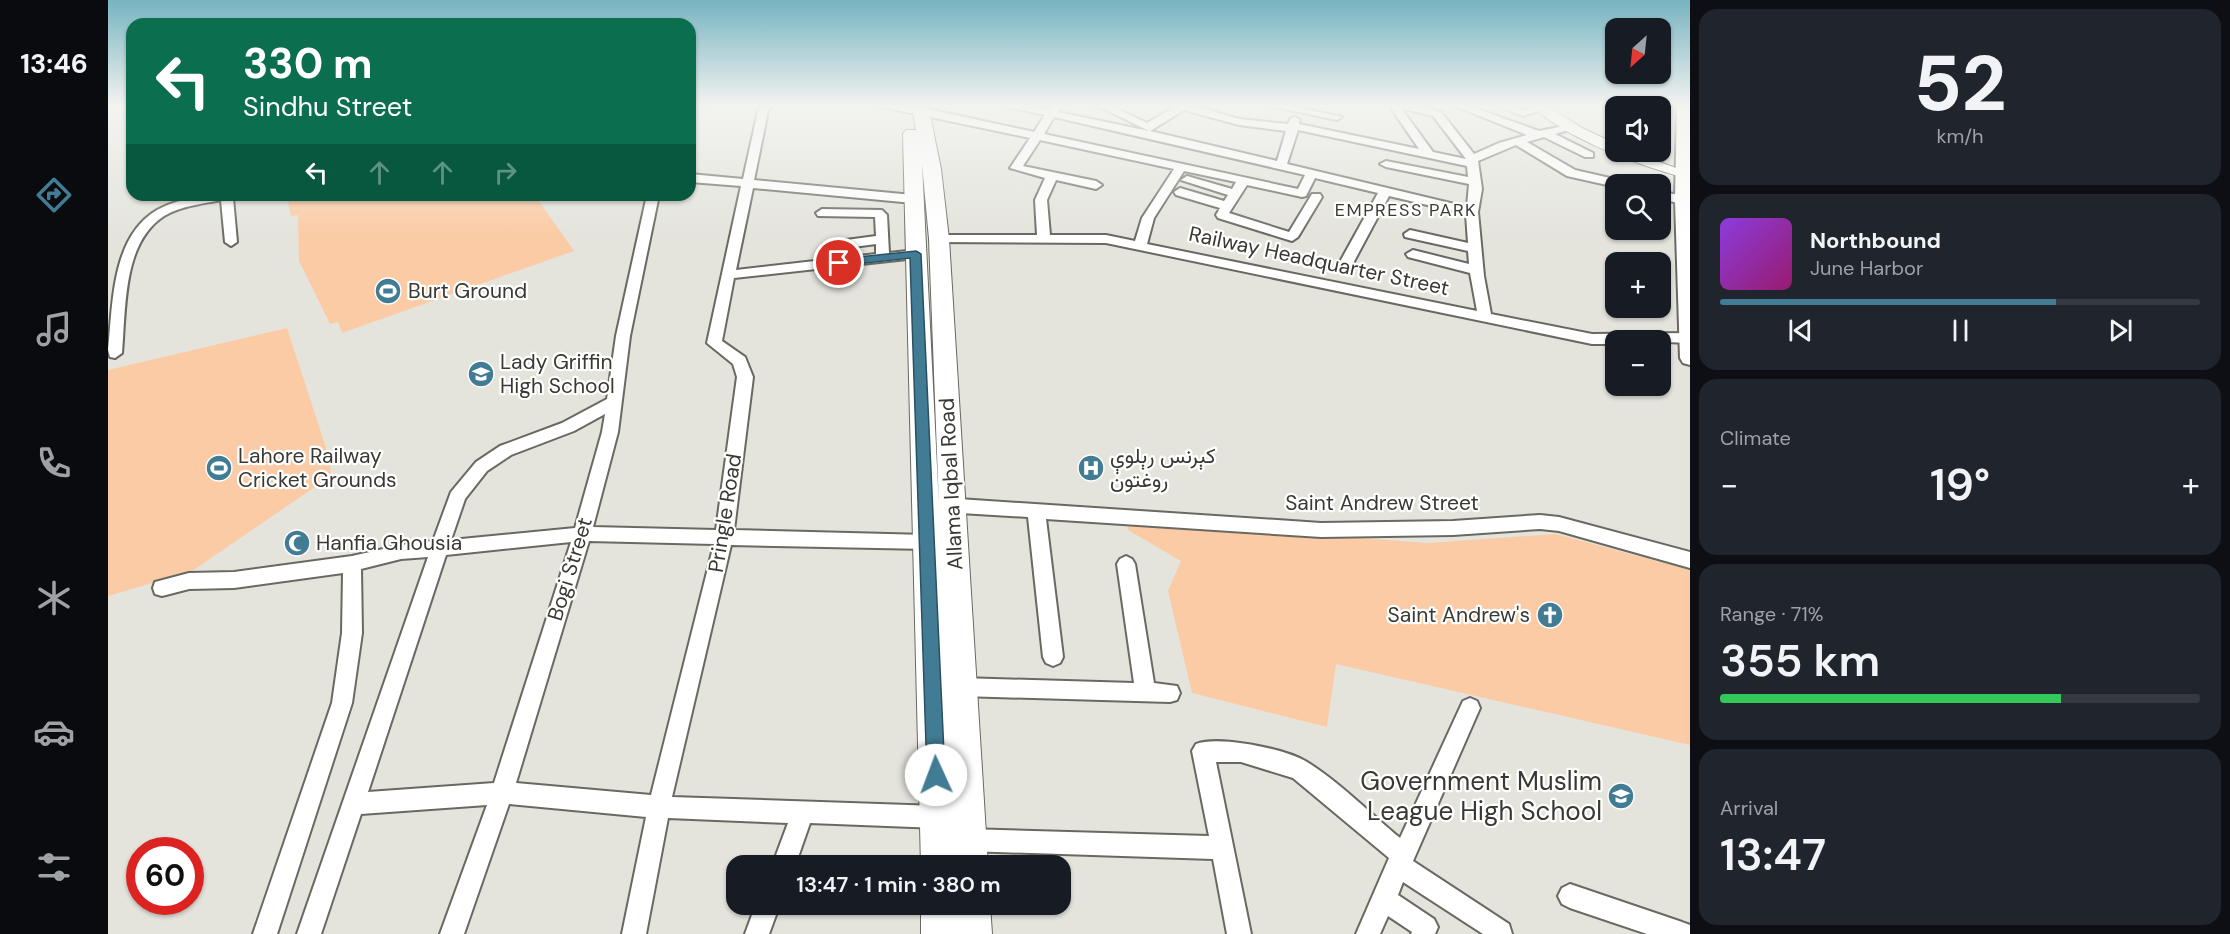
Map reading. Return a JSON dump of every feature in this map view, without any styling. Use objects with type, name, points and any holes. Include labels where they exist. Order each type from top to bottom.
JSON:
[{"type":"main road","name":"Allama Iqbal Road","points":[[914,149],[939,855]]},
{"type":"main road","name":"Allama Iqbal Road","points":[[921,149],[939,239],[970,853]]},
{"type":"main road","points":[[1683,149],[1683,200],[1690,358]]},
{"type":"main road","points":[[939,915],[940,934]]},
{"type":"main road","points":[[972,915],[973,934]]},
{"type":"street","name":"Pringle Road","points":[[634,934],[659,807],[724,538],[744,377],[740,361],[714,343],[755,149]]},
{"type":"street","points":[[1028,149],[1016,169],[1096,185]]},
{"type":"street","points":[[1104,149],[1244,179],[1266,178],[1319,198],[1294,236],[1222,214],[1244,179]]},
{"type":"street","points":[[1210,149],[1472,212]]},
{"type":"street","points":[[1281,166],[1287,149]]},
{"type":"street","points":[[1400,149],[1472,161],[1501,149]]},
{"type":"street","points":[[1425,149],[1430,155]]},
{"type":"street","points":[[1463,149],[1472,161],[1475,182],[1472,212],[1476,270],[1485,317]]},
{"type":"street","points":[[1531,149],[1571,173],[1605,181]]},
{"type":"street","points":[[1575,149],[1589,155]]},
{"type":"street","points":[[1644,162],[1683,172]]},
{"type":"street","points":[[1386,164],[1475,182]]},
{"type":"street","points":[[1140,246],[1148,218],[1182,165]]},
{"type":"street","points":[[1302,193],[1311,174]]},
{"type":"street","points":[[1044,237],[1041,200],[1051,177]]},
{"type":"street","points":[[696,179],[914,199]]},
{"type":"street","points":[[1187,180],[1235,193]]},
{"type":"street","points":[[1180,192],[1227,206]]},
{"type":"street","points":[[1343,269],[1385,192]]},
{"type":"street","points":[[1671,197],[1683,200]]},
{"type":"street","points":[[115,353],[125,272],[132,248],[152,220],[191,201]]},
{"type":"street","points":[[229,201],[231,242]]},
{"type":"street","name":"Bogi Street","points":[[452,934],[502,793],[582,534],[610,432],[622,336],[652,201]]},
{"type":"street","points":[[822,213],[878,213],[881,215],[883,258]]},
{"type":"street","points":[[1410,234],[1475,248]]},
{"type":"street","name":"Railway Headquarter Street","points":[[939,239],[1044,237],[1106,239],[1592,339],[1689,338]]},
{"type":"street","points":[[831,246],[882,239]]},
{"type":"street","points":[[729,275],[916,254]]},
{"type":"street","points":[[1413,254],[1476,270]]},
{"type":"street","points":[[309,934],[437,548],[457,497],[471,474],[512,446],[571,426],[599,408],[613,403]]},
{"type":"street","name":"Saint Andrew Street","points":[[926,504],[1321,530],[1453,528],[1540,522],[1570,527],[1690,560]]},
{"type":"street","points":[[1036,511],[1053,657]]},
{"type":"street","points":[[162,588],[189,581],[234,580],[352,564],[401,552],[582,534],[927,542]]},
{"type":"street","points":[[265,934],[342,703],[352,633],[352,564]]},
{"type":"street","points":[[1126,564],[1145,692]]},
{"type":"street","points":[[962,687],[1170,693]]},
{"type":"street","points":[[1368,934],[1470,708]]},
{"type":"street","points":[[1239,934],[1203,752],[1241,752],[1299,769],[1400,860],[1501,932],[1500,934]]},
{"type":"street","points":[[353,804],[502,793],[659,807],[803,812],[938,828],[970,853],[1222,848]]},
{"type":"street","points":[[787,855],[803,812]]},
{"type":"street","points":[[1570,896],[1682,934]]},
{"type":"street","points":[[1383,899],[1426,927],[1423,934]]},
{"type":"street","points":[[757,934],[764,915]]},
{"type":"shaded area","name":"Burt Ground","points":[[287,201],[539,201],[574,251],[342,333],[338,322],[330,324],[299,261],[298,215],[291,216]]},
{"type":"shaded area","name":"Lahore Railway Cricket Grounds","points":[[287,328],[330,460],[331,476],[182,578],[159,581],[108,596],[108,370]]},
{"type":"shaded area","points":[[1127,521],[1428,543],[1556,534],[1690,570],[1690,745],[1336,664],[1327,727],[1192,693],[1168,591],[1181,561],[1128,530]]},
{"type":"place","name":"Burt Ground","points":[[388,291]]},
{"type":"place","name":"Lady Griffin High School","points":[[481,374]]},
{"type":"place","name":"Lahore Railway Cricket Grounds","points":[[219,468]]},
{"type":"place","name":"کېرنس رېلوې روغتون","points":[[1091,468]]},
{"type":"place","name":"Hanfia Ghousia","points":[[297,543]]},
{"type":"place","name":"Saint Andrew's","points":[[1550,615]]},
{"type":"place","name":"Government Muslim League High School","points":[[1621,796]]},
{"type":"district","name":"EMPRESS PARK","points":[[1406,210]]},
{"type":"route","points":[[839,263],[916,254],[936,775]]}]
